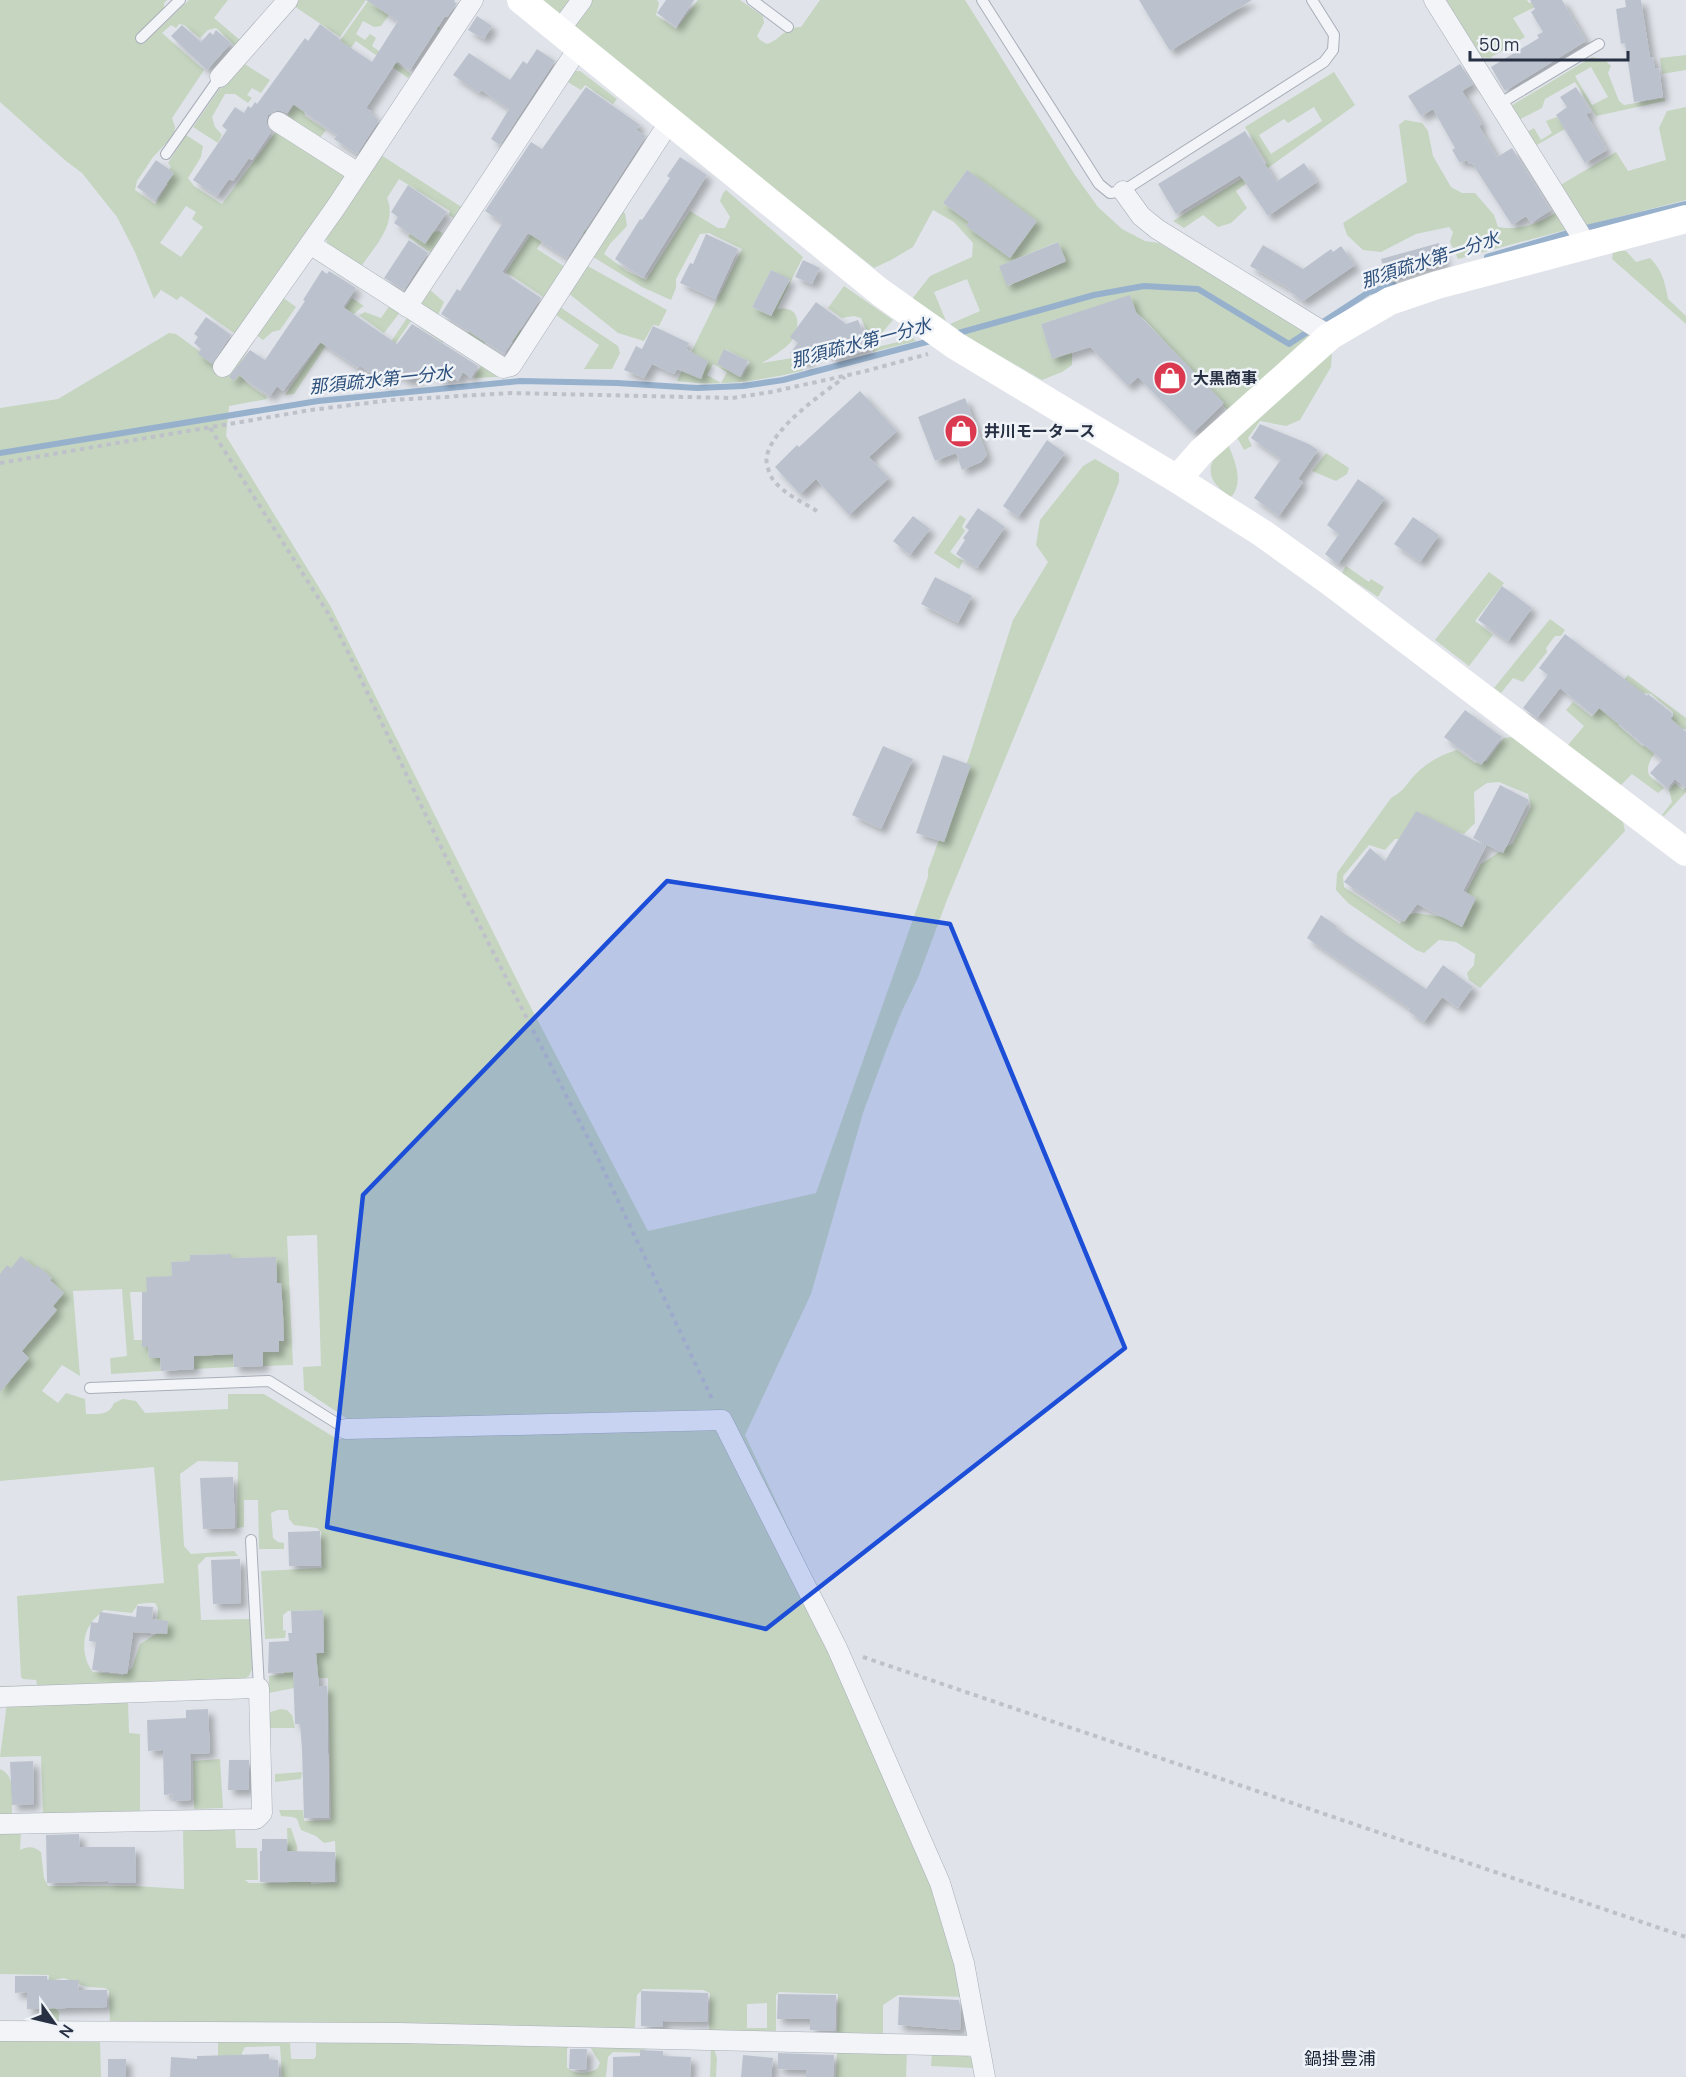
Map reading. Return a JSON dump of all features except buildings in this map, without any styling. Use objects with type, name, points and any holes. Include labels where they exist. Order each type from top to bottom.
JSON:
[{"type":"street","points":[[220,77],[288,0]]},
{"type":"street","points":[[223,367],[358,173],[473,0]]},
{"type":"street","points":[[521,0],[880,292],[956,346],[1262,533],[1332,583],[1686,852]]},
{"type":"street","points":[[407,307],[569,39],[582,0]]},
{"type":"street","points":[[1434,0],[1587,245]]},
{"type":"street","points":[[309,244],[503,368],[511,366],[670,121]]},
{"type":"street","points":[[278,122],[358,173]]},
{"type":"street","points":[[1123,191],[1141,216],[1157,229],[1330,336]]},
{"type":"street","points":[[1177,479],[1201,452],[1330,336],[1390,301],[1437,285],[1686,219]]},
{"type":"street","points":[[346,1429],[722,1420],[837,1648],[940,1883],[964,1963],[985,2077]]},
{"type":"street","points":[[0,1697],[259,1688],[262,1813],[256,1819],[0,1824]]},
{"type":"street","points":[[0,2031],[399,2033],[978,2046]]},
{"type":"lane","points":[[141,38],[180,0]]},
{"type":"lane","points":[[752,0],[788,27]]},
{"type":"lane","points":[[982,0],[1099,184],[1110,193],[1123,191],[1324,62],[1333,50],[1334,35],[1312,0]]},
{"type":"lane","points":[[1499,104],[1599,44]]},
{"type":"lane","points":[[166,154],[220,77]]},
{"type":"lane","points":[[90,1388],[269,1381],[346,1429]]},
{"type":"lane","points":[[251,1540],[259,1688]]},
{"type":"path","points":[[0,463],[311,410],[392,400],[512,393],[732,398],[848,375],[956,346]]},
{"type":"path","points":[[817,511],[792,496],[773,479],[768,468],[767,456],[783,429],[802,410],[848,375]]},
{"type":"path","points":[[210,428],[328,613],[463,893],[594,1150],[722,1420]]},
{"type":"path","points":[[837,1648],[1686,1937]]},
{"type":"highlighted area","points":[[667,881],[950,924],[1125,1348],[766,1629],[327,1527],[363,1195]]},
{"type":"green space","points":[[0,0],[167,0],[164,3],[164,11],[138,39],[143,44],[189,0],[228,0],[214,18],[240,40],[235,46],[216,28],[208,30],[200,38],[184,25],[179,24],[176,28],[171,25],[162,33],[204,70],[172,118],[175,127],[174,135],[153,157],[137,181],[135,190],[155,204],[168,184],[162,179],[171,167],[168,163],[186,135],[203,146],[201,157],[188,178],[194,186],[222,204],[277,130],[345,174],[347,180],[237,335],[181,296],[177,300],[161,290],[154,299],[135,252],[117,217],[82,173],[0,102]],"holes":[[[186,206],[196,212],[192,219],[203,227],[181,257],[160,243]]]},
{"type":"green space","points":[[299,0],[366,0],[340,37],[294,6]]},
{"type":"green space","points":[[390,0],[398,0],[440,28],[438,30],[397,4],[381,26],[374,27],[363,21],[356,34],[365,40],[370,34],[376,38],[372,46],[411,74],[408,78],[356,41],[304,109],[305,116],[326,130],[320,138],[286,117],[368,1],[383,11]]},
{"type":"green space","points":[[542,0],[657,0],[659,3],[656,15],[676,29],[698,0],[740,0],[763,16],[764,23],[757,36],[767,44],[791,29],[801,27],[820,0],[965,0],[1075,175],[1098,207],[1122,229],[1145,241],[1159,243],[1317,338],[1332,353],[1331,367],[1300,420],[1286,426],[1260,421],[1248,438],[1252,446],[1244,450],[1235,434],[1231,414],[1144,319],[1116,300],[1041,324],[1052,359],[1072,352],[1072,365],[1042,380],[969,338],[950,324],[980,311],[967,279],[934,292],[946,321],[912,299],[930,276],[972,257],[973,243],[954,222],[933,210],[913,247],[874,268]],"holes":[[[967,170],[980,236],[969,222],[943,203]],[[1057,242],[1065,262],[1008,286],[1000,266]]]},
{"type":"green space","points":[[1441,0],[1527,0],[1529,3],[1538,0],[1541,4],[1513,18],[1525,37],[1490,58],[1477,57]]},
{"type":"green space","points":[[1686,55],[1686,70],[1662,74],[1660,58]]},
{"type":"green space","points":[[1592,57],[1605,60],[1611,66],[1608,73],[1619,101],[1624,105],[1665,98],[1665,101],[1596,116],[1575,82],[1545,99],[1542,108],[1517,121],[1509,107]],"holes":[[[1591,67],[1608,97],[1592,105],[1575,76]]]},
{"type":"green space","points":[[243,63],[270,80],[261,93],[252,88],[247,95],[252,98],[248,103],[235,94],[225,94],[212,117],[215,127],[222,135],[218,143],[193,127],[225,81]]},
{"type":"green space","points":[[573,71],[580,71],[617,99],[613,104],[585,85],[581,90],[566,81]]},
{"type":"green space","points":[[1334,72],[1355,105],[1236,191],[1247,208],[1231,223],[1218,227],[1203,215],[1184,228],[1173,221],[1267,163],[1245,127]],"holes":[[[1314,107],[1322,121],[1271,154],[1259,135],[1284,119],[1288,123]]]},
{"type":"green space","points":[[1686,107],[1686,200],[1583,226],[1557,187],[1616,152],[1628,171],[1666,160],[1659,128],[1667,111]]},
{"type":"green space","points":[[1557,117],[1565,129],[1535,146],[1527,132],[1534,128],[1541,140],[1552,133],[1546,121]]},
{"type":"green space","points":[[1405,120],[1422,123],[1428,131],[1433,156],[1451,187],[1462,193],[1475,193],[1494,215],[1498,227],[1514,228],[1529,225],[1557,212],[1569,229],[1458,259],[1450,242],[1453,232],[1449,227],[1416,234],[1381,252],[1363,250],[1347,235],[1343,223],[1407,182],[1399,125]]},
{"type":"green space","points":[[381,155],[463,208],[456,220],[449,215],[450,211],[399,179],[387,198],[390,208],[387,226],[360,268],[328,246],[326,238]]},
{"type":"green space","points":[[726,190],[803,257],[777,309],[787,309],[795,315],[797,330],[795,336],[786,346],[762,363],[792,358],[805,366],[802,371],[740,382],[725,383],[709,383],[693,383],[677,381],[742,249],[709,233],[700,234],[676,279],[676,288],[671,300],[642,287],[590,255],[619,210],[625,213],[627,226],[604,254],[627,271],[646,280],[690,211],[718,228],[725,228],[730,217],[720,201]],"holes":[[[771,270],[790,280],[771,316],[752,307]],[[725,349],[750,362],[742,377],[717,364]],[[713,364],[727,372],[721,383],[707,375]]]},
{"type":"green space","points":[[549,207],[587,231],[585,235],[561,219],[555,220],[537,249],[565,267],[545,298],[506,272]]},
{"type":"green space","points":[[419,222],[435,232],[439,231],[446,235],[433,254],[408,237]]},
{"type":"green space","points":[[1613,251],[1626,251],[1636,262],[1650,258],[1662,277],[1668,299],[1686,316],[1686,324],[1612,259]]},
{"type":"green space","points":[[584,264],[667,310],[659,326],[653,325],[644,341],[618,333],[567,292]]},
{"type":"green space","points":[[844,286],[893,320],[881,334],[875,337],[868,334],[861,318],[854,316],[842,318],[828,308]]},
{"type":"green space","points":[[429,289],[444,302],[438,315],[467,334],[485,307],[523,332],[514,343],[494,330],[482,348],[418,306]]},
{"type":"green space","points":[[282,297],[296,307],[280,330],[272,332],[263,340],[256,335]]},
{"type":"green space","points":[[352,298],[364,306],[333,335],[294,394],[285,395]]},
{"type":"green space","points":[[390,305],[401,311],[384,333],[359,315],[365,312],[381,318]]},
{"type":"green space","points":[[557,305],[618,346],[620,353],[612,369],[584,369],[599,345],[553,313]]},
{"type":"green space","points":[[409,315],[446,339],[443,343],[411,321],[373,376],[380,381],[380,384],[361,386]]},
{"type":"green space","points":[[169,333],[176,334],[217,364],[244,348],[248,351],[237,368],[245,381],[267,399],[229,406],[226,436],[331,607],[526,998],[648,1231],[816,1193],[928,877],[928,870],[969,757],[1013,620],[1048,562],[1036,545],[1040,520],[1083,466],[1095,459],[1119,473],[1119,482],[947,900],[918,978],[887,1048],[863,1113],[811,1294],[745,1435],[856,1671],[969,1952],[979,1987],[973,1994],[965,1997],[898,1995],[883,2005],[883,2036],[837,2035],[838,1994],[779,1992],[776,1995],[776,2036],[709,2033],[710,1993],[703,1990],[643,1989],[637,1995],[634,2040],[646,2045],[645,2053],[613,2052],[608,2057],[606,2077],[282,2077],[280,2046],[245,2047],[241,2063],[218,2077],[218,2040],[290,2040],[291,2058],[314,2059],[316,2039],[110,2026],[109,1991],[105,1988],[87,1987],[64,1978],[55,1980],[54,2006],[59,2013],[59,2023],[48,2024],[49,1975],[0,1974],[0,1831],[21,1831],[20,1850],[31,1847],[41,1852],[44,1878],[48,1886],[135,1886],[184,1889],[183,1828],[235,1827],[236,1848],[257,1848],[258,1880],[245,1880],[249,1883],[289,1883],[287,1828],[291,1828],[297,1846],[298,1866],[311,1853],[311,1884],[337,1882],[335,1841],[324,1843],[316,1836],[301,1830],[297,1819],[281,1816],[279,1810],[303,1810],[304,1821],[331,1820],[328,1678],[300,1678],[295,1681],[294,1688],[269,1693],[269,1676],[284,1674],[284,1646],[302,1654],[324,1653],[323,1610],[288,1611],[283,1615],[285,1638],[265,1639],[261,1571],[322,1568],[321,1532],[317,1528],[294,1525],[289,1519],[288,1510],[278,1510],[271,1513],[273,1538],[284,1543],[284,1549],[259,1549],[258,1500],[244,1500],[244,1527],[237,1528],[238,1462],[198,1461],[180,1474],[184,1546],[191,1554],[234,1551],[238,1556],[206,1557],[198,1565],[201,1620],[250,1619],[252,1669],[249,1676],[238,1682],[0,1692],[0,1686],[37,1685],[36,1680],[21,1677],[17,1596],[164,1583],[154,1467],[0,1481],[0,408],[58,399]],"holes":[[[317,1235],[321,1366],[303,1367],[304,1390],[349,1420],[689,1429],[337,1439],[264,1394],[228,1394],[228,1409],[145,1413],[136,1401],[123,1399],[114,1403],[106,1412],[86,1414],[85,1399],[66,1393],[58,1403],[42,1391],[62,1365],[80,1376],[73,1291],[122,1289],[127,1356],[110,1358],[111,1374],[161,1371],[160,1358],[149,1358],[148,1347],[142,1340],[134,1340],[130,1292],[147,1292],[147,1278],[172,1276],[171,1262],[190,1261],[191,1255],[231,1254],[231,1258],[276,1257],[279,1352],[261,1352],[263,1366],[293,1365],[287,1236]],[[155,1603],[158,1608],[156,1634],[140,1644],[132,1668],[123,1675],[93,1672],[87,1662],[84,1649],[85,1636],[91,1623],[104,1610],[132,1613],[138,1604]],[[767,2003],[767,2028],[747,2028],[747,2004]],[[570,2045],[589,2045],[600,2063],[597,2069],[582,2073],[567,2068],[567,2049]]]},
{"type":"green space","points":[[908,334],[916,341],[873,352],[873,348],[898,342]]},
{"type":"green space","points":[[469,354],[500,373],[498,377],[474,378],[481,366],[467,357]]},
{"type":"green space","points":[[1227,442],[1238,478],[1231,497],[1216,484],[1211,471],[1211,464]]},
{"type":"green space","points":[[1326,453],[1349,468],[1347,474],[1336,481],[1312,471]]},
{"type":"green space","points":[[960,515],[966,519],[962,527],[965,531],[950,552],[963,561],[959,569],[934,553]]},
{"type":"green space","points":[[1346,566],[1369,582],[1371,579],[1384,587],[1378,597],[1342,573]]},
{"type":"green space","points":[[1489,572],[1504,583],[1475,621],[1493,635],[1469,666],[1435,640]]},
{"type":"green space","points":[[1550,619],[1565,630],[1561,636],[1555,636],[1546,648],[1547,652],[1523,682],[1513,678],[1501,693],[1494,688]]},
{"type":"green space","points":[[1628,675],[1686,718],[1686,729],[1680,729],[1670,737],[1649,763],[1649,775],[1664,788],[1658,793],[1632,774],[1621,785],[1568,745],[1584,726],[1566,710],[1573,702],[1592,717]],"holes":[[[1645,693],[1651,694],[1673,712],[1673,717],[1649,745],[1642,746],[1619,726],[1617,720]]]},
{"type":"green space","points":[[1512,737],[1623,822],[1625,831],[1480,988],[1469,980],[1467,973],[1474,965],[1475,954],[1456,942],[1439,940],[1424,953],[1416,950],[1348,903],[1336,890],[1337,873],[1391,798],[1403,789],[1422,768],[1438,757],[1457,750],[1475,763],[1487,761],[1504,738]],"holes":[[[1499,782],[1528,794],[1531,807],[1513,843],[1481,864],[1467,890],[1466,910],[1456,919],[1415,913],[1405,916],[1400,924],[1344,887],[1343,876],[1369,845],[1385,850],[1395,839],[1407,839],[1437,826],[1464,834],[1475,823],[1474,792],[1487,783]]]},
{"type":"green space","points":[[1675,783],[1683,790],[1686,787],[1686,792],[1664,816],[1662,815],[1672,802],[1669,790]]},
{"type":"green space","points":[[233,1354],[234,1367],[194,1369],[194,1356]]},
{"type":"green space","points":[[128,1700],[129,1733],[140,1734],[140,1812],[43,1815],[41,1756],[0,1757],[7,1703]]},
{"type":"green space","points":[[280,1709],[287,1710],[292,1715],[295,1728],[269,1728],[268,1713]]},
{"type":"green space","points":[[220,1759],[223,1808],[194,1809],[193,1761]]},
{"type":"green space","points":[[0,1769],[5,1772],[11,1782],[12,1814],[0,1821]]},
{"type":"green space","points":[[302,1772],[301,1779],[275,1782],[275,1774]]},
{"type":"green space","points":[[0,2040],[100,2040],[101,2077],[0,2077]]},
{"type":"green space","points":[[711,2048],[714,2049],[717,2058],[716,2077],[710,2077]]},
{"type":"green space","points":[[837,2052],[907,2052],[906,2077],[836,2077]]},
{"type":"green space","points":[[932,2053],[966,2055],[971,2058],[973,2068],[931,2066]]},
{"type":"waterway","name":"那須疏水第一分水","points":[[1487,257],[1578,230],[1686,204]]},
{"type":"waterway","name":"那須疏水第一分水","points":[[955,334],[1094,295],[1144,286],[1198,289],[1289,344],[1369,292],[1394,285]]},
{"type":"waterway","name":"那須疏水第一分水","points":[[0,453],[318,401],[520,381],[617,383],[697,388],[743,386],[783,380],[934,340]]},
{"type":"place","name":"大黒商事","points":[[1170,378]]},
{"type":"place","name":"井川モータース","points":[[961,431]]},
{"type":"district","name":"鍋掛豊浦","points":[[1340,2059]]}]
